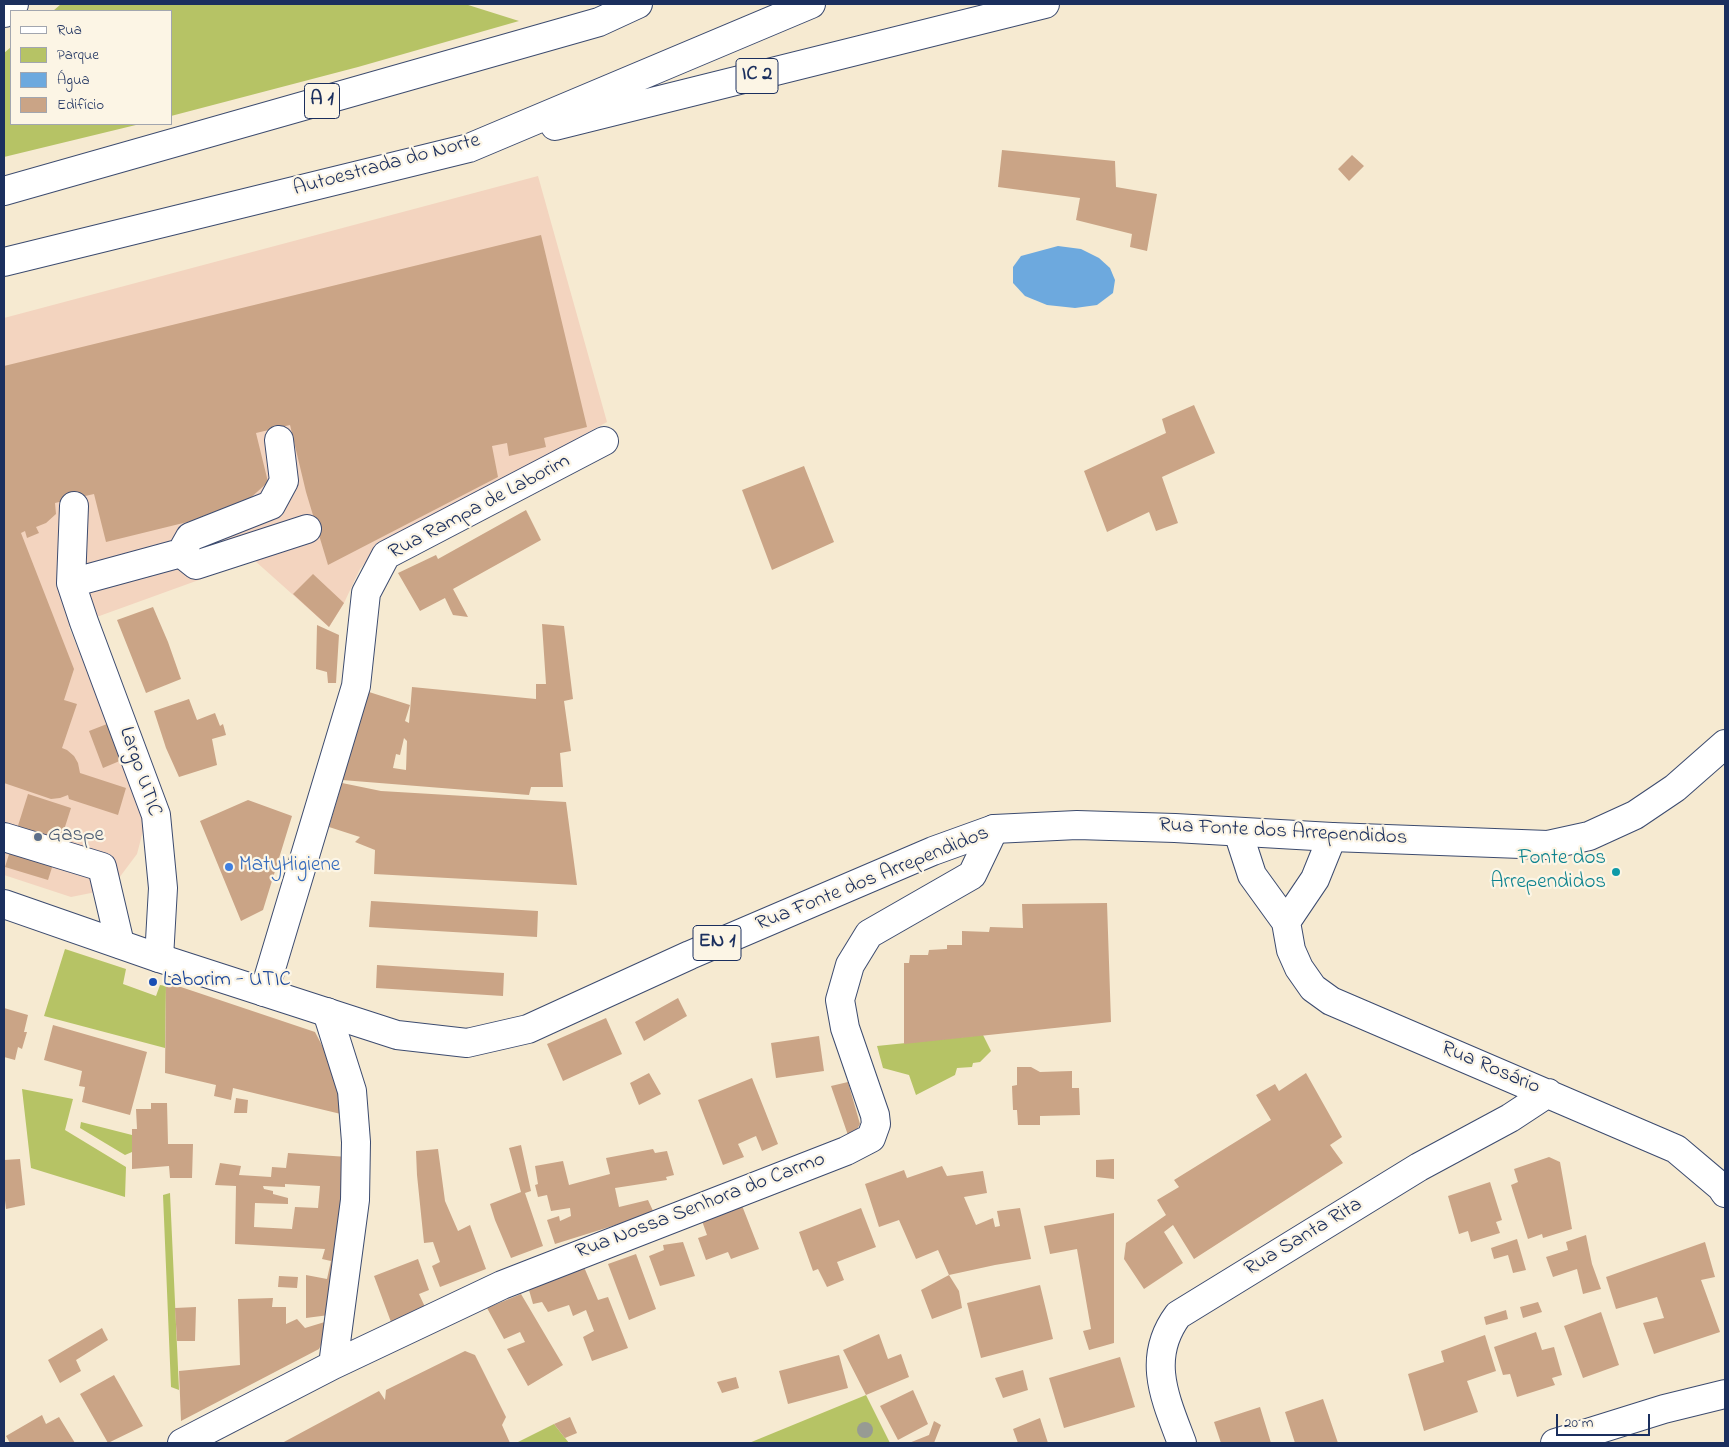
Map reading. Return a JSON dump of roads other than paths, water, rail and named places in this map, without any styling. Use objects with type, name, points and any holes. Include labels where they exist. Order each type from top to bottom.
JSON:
[{"type":"main road","points":[[4,13],[14,4]]},
{"type":"main road","name":"A 1","points":[[4,191],[599,22],[638,4]]},
{"type":"main road","name":"Autoestrada do Norte","points":[[4,262],[469,148],[811,4]]},
{"type":"main road","name":"IC 2","points":[[469,148],[1045,4]]},
{"type":"main road","points":[[72,583],[181,553],[190,537],[270,505],[284,481],[279,440]]},
{"type":"main road","name":"Rua Rampa de Laborim","points":[[264,992],[356,686],[366,593],[386,555],[604,441]]},
{"type":"main road","name":"Largo UTIC","points":[[74,506],[72,583],[84,622],[156,814],[163,888],[160,958]]},
{"type":"main road","points":[[181,553],[196,565],[307,529]]},
{"type":"main road","name":"Rua Fonte dos Arrependidos","points":[[4,904],[160,958],[397,1035],[467,1043],[528,1029],[690,955],[924,855],[994,829],[1077,825],[1175,828],[1548,846],[1589,836],[1635,815],[1675,788],[1725,744]]},
{"type":"main road","name":"Rua Nossa Senhora do Carmo","points":[[182,1443],[333,1365],[502,1285],[837,1154],[871,1138],[876,1124],[875,1115],[845,1028],[840,1000],[850,965],[869,934],[972,875],[994,829]]},
{"type":"main road","name":"Rua Rosário","points":[[1238,832],[1252,875],[1286,922],[1292,950],[1299,968],[1313,988],[1331,1001],[1676,1149],[1721,1187],[1725,1193]]},
{"type":"main road","points":[[4,837],[102,867],[120,944]]},
{"type":"main road","points":[[1286,922],[1314,879],[1332,837]]},
{"type":"main road","points":[[327,1012],[352,1091],[356,1142],[355,1200],[333,1365]]},
{"type":"main road","name":"Rua Santa Rita","points":[[1182,1443],[1165,1396],[1160,1370],[1162,1349],[1168,1329],[1178,1315],[1420,1167],[1510,1118],[1548,1094]]},
{"type":"main road","points":[[1555,1443],[1664,1408],[1725,1394]]},
{"type":"water","points":[[1058,246],[1081,249],[1099,258],[1110,268],[1115,280],[1113,293],[1097,305],[1075,308],[1047,305],[1025,296],[1013,283],[1013,267],[1021,256]]},
{"type":"place","name":"Gaspe","points":[[38,837]]},
{"type":"place","name":"MatyHigiene","points":[[229,867]]},
{"type":"place","name":"Fonte dos Arrependidos","points":[[1616,872]]},
{"type":"place","name":"Laborim - UTIC","points":[[153,982]]}]
